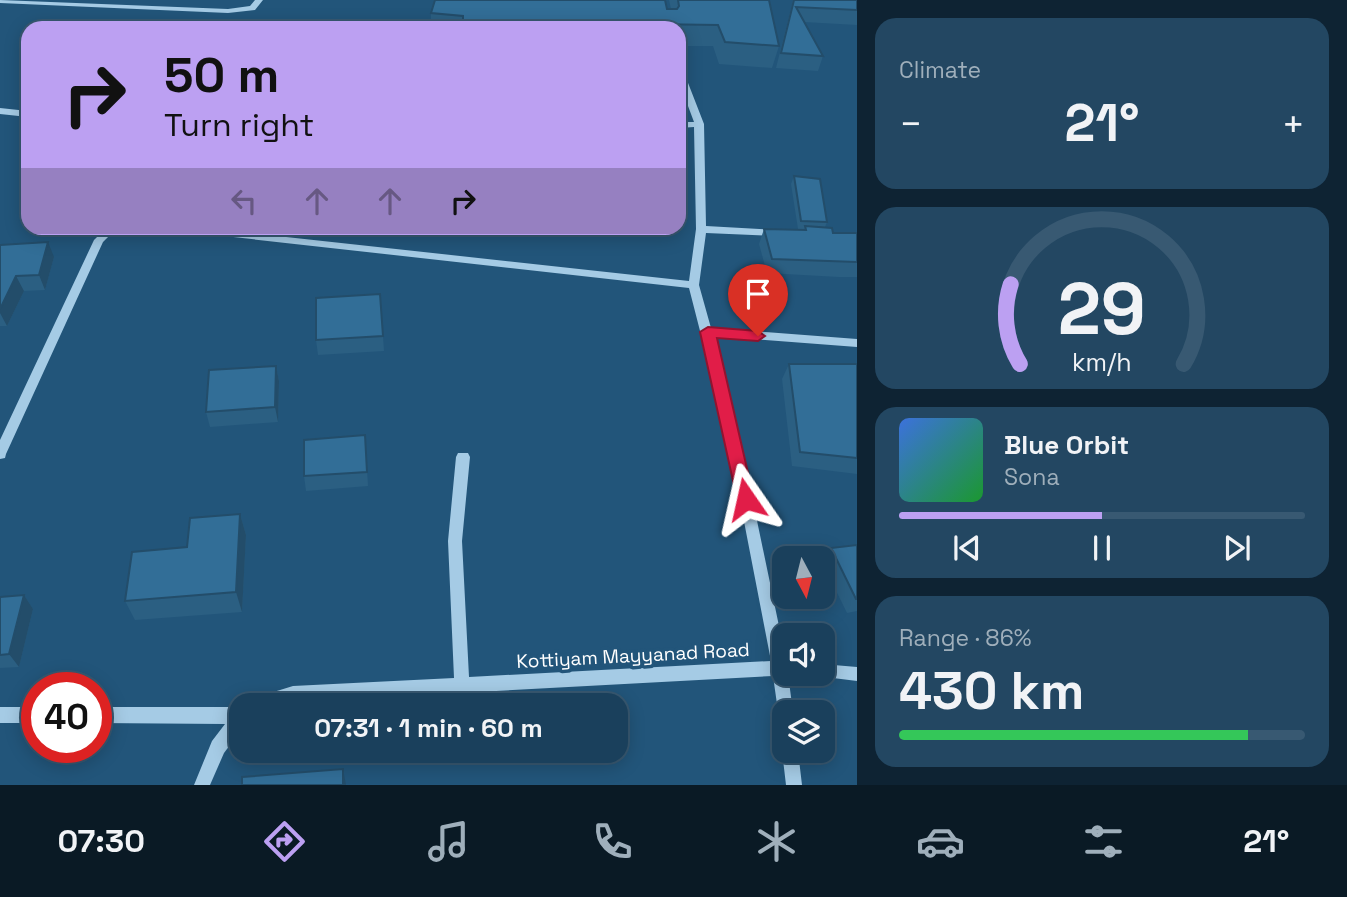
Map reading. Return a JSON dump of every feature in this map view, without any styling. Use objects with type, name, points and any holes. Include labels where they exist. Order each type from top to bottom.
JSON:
[{"type":"street","points":[[0,1],[241,10],[252,8],[259,0]]},
{"type":"street","name":"Kottiyam Mayyanad Road","points":[[686,89],[699,124],[701,229],[694,285],[735,444],[773,623]]},
{"type":"street","points":[[0,111],[21,113]]},
{"type":"street","points":[[686,125],[699,124]]},
{"type":"street","points":[[701,229],[792,234]]},
{"type":"street","points":[[0,454],[99,240],[104,235]]},
{"type":"street","points":[[242,235],[694,285]]},
{"type":"street","points":[[708,332],[857,343]]},
{"type":"street","points":[[462,685],[455,541],[463,457]]},
{"type":"street","name":"Kottiyam Mayyanad Road","points":[[312,693],[772,669]]},
{"type":"street","points":[[835,672],[857,674]]},
{"type":"street","points":[[0,715],[21,715]]},
{"type":"street","points":[[112,715],[229,715]]},
{"type":"street","points":[[202,785],[218,747],[229,732]]},
{"type":"street","points":[[791,763],[794,785]]},
{"type":"building","points":[[435,0],[665,0],[667,9],[677,9],[678,0],[769,0],[779,46],[725,42],[718,25],[686,25],[686,21],[463,21],[463,16],[431,13]]},
{"type":"building","points":[[794,0],[857,0],[857,10],[796,7],[823,56],[781,53]]},
{"type":"building","points":[[794,176],[820,179],[827,222],[801,221]]},
{"type":"building","points":[[805,226],[832,228],[833,233],[857,233],[857,262],[772,259],[764,229],[806,230]]},
{"type":"building","points":[[48,242],[39,275],[16,276],[0,309],[0,245]]},
{"type":"building","points":[[380,294],[383,336],[316,340],[316,298]]},
{"type":"building","points":[[789,364],[857,364],[857,458],[800,452]]},
{"type":"building","points":[[276,366],[275,407],[206,412],[209,370]]},
{"type":"building","points":[[365,435],[367,472],[304,476],[304,440]]},
{"type":"building","points":[[240,514],[236,592],[125,601],[132,552],[187,547],[190,518]]},
{"type":"building","points":[[857,545],[857,599],[835,556],[835,548]]},
{"type":"building","points":[[24,595],[9,654],[0,655],[0,597]]},
{"type":"building","points":[[343,769],[343,785],[242,785],[242,777]]},
{"type":"route","points":[[746,499],[708,332],[758,336]]}]
